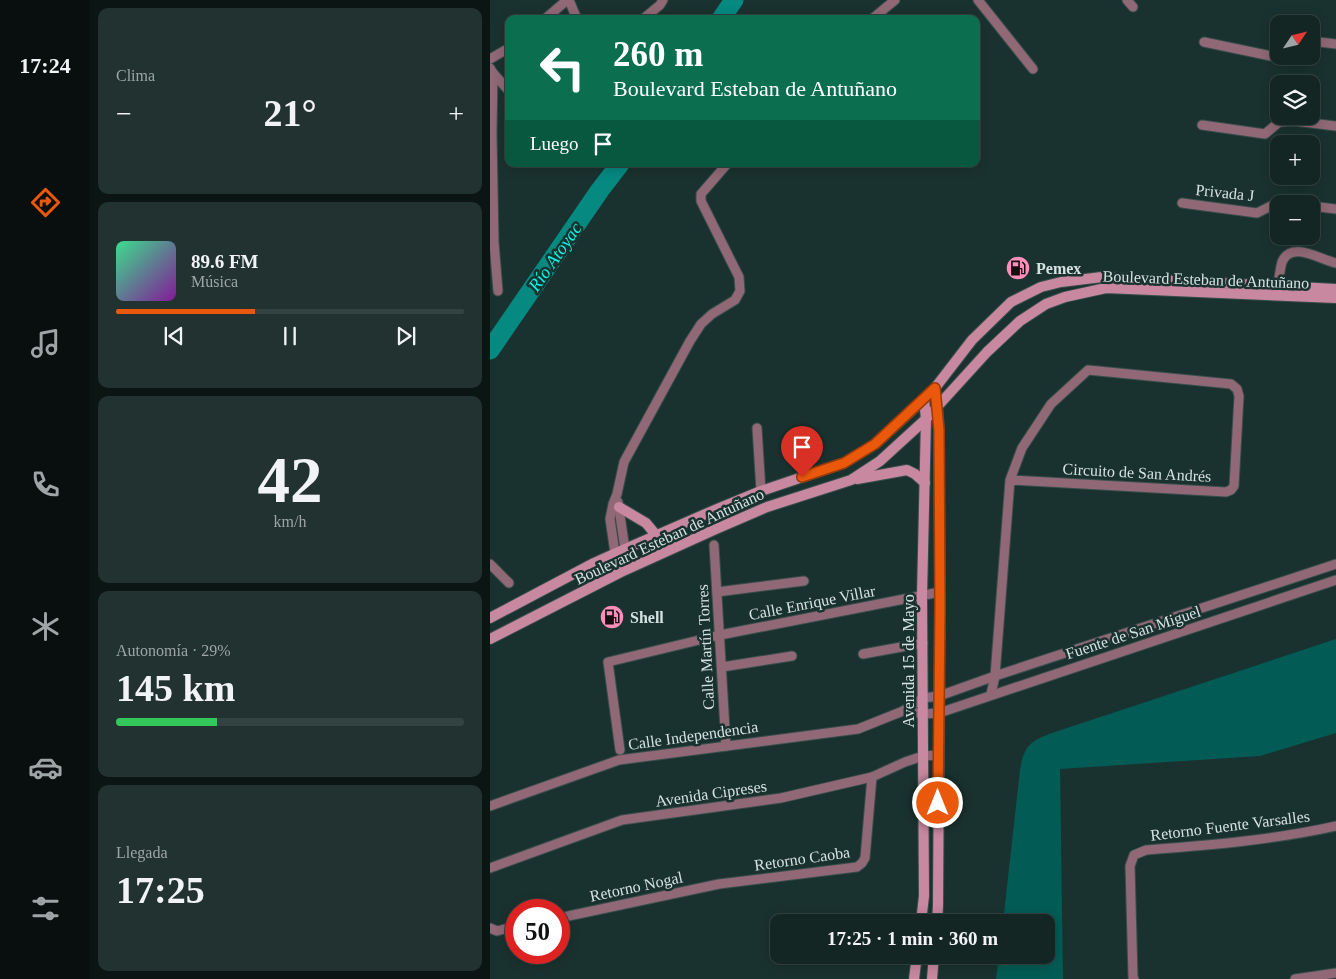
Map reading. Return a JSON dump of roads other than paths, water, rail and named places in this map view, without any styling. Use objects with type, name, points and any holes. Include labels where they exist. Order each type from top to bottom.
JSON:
[{"type":"main road","name":"Boulevard Esteban de Antuñano","points":[[490,618],[620,551],[656,535],[762,491],[844,463],[875,444],[935,388],[972,340],[1012,302],[1041,287],[1061,282],[1102,277],[1336,289]]},
{"type":"main road","name":"Boulevard Esteban de Antuñano","points":[[490,639],[626,570],[767,507],[851,480],[880,461],[926,419],[987,352],[1020,321],[1046,304],[1065,297],[1106,288],[1336,298]]},
{"type":"main road","name":"Avenida 15 de Mayo","points":[[935,388],[939,430],[940,592],[937,914]]},
{"type":"main road","name":"Avenida 15 de Mayo","points":[[922,914],[924,896],[922,596],[926,419],[924,398]]},
{"type":"main road","points":[[851,480],[908,470],[925,484]]},
{"type":"main road","points":[[619,507],[646,523],[656,535]]},
{"type":"main road","points":[[914,979],[916,964]]},
{"type":"main road","points":[[932,979],[933,964]]},
{"type":"street","points":[[550,15],[568,0],[575,15]]},
{"type":"street","points":[[648,15],[663,0]]},
{"type":"street","points":[[877,15],[895,0]]},
{"type":"street","points":[[978,0],[1033,69]]},
{"type":"street","points":[[1204,42],[1270,56]]},
{"type":"street","points":[[1320,42],[1336,44]]},
{"type":"street","points":[[490,59],[505,50]]},
{"type":"street","points":[[492,70],[505,86]]},
{"type":"street","points":[[492,70],[492,242],[498,291]]},
{"type":"street","points":[[1202,125],[1265,134],[1279,122],[1294,121],[1336,126]]},
{"type":"street","points":[[626,570],[610,519],[624,462],[701,324],[712,314],[735,300],[740,292],[739,276],[701,202],[701,194],[724,167]]},
{"type":"street","name":"Privada J","points":[[1182,203],[1257,213],[1270,206]]},
{"type":"street","points":[[1320,207],[1336,208]]},
{"type":"street","points":[[1278,286],[1282,263],[1285,257],[1291,253],[1304,252],[1336,264]]},
{"type":"street","name":"Circuito de San Andrés","points":[[991,694],[995,676],[1010,480],[1022,448],[1050,404],[1088,370],[1231,384],[1237,389],[1239,396],[1236,459],[1234,486],[1231,490],[1226,492],[1010,480]]},
{"type":"street","points":[[757,428],[762,491]]},
{"type":"street","points":[[617,494],[620,551]]},
{"type":"street","name":"Calle Martín Torres","points":[[714,545],[726,746]]},
{"type":"street","points":[[490,564],[509,583]]},
{"type":"street","name":"Fuente de San Miguel","points":[[939,696],[1336,564]]},
{"type":"street","name":"Fuente de San Miguel","points":[[939,713],[1336,580]]},
{"type":"street","points":[[717,592],[804,582]]},
{"type":"street","name":"Calle Enrique Villar","points":[[620,750],[608,662],[720,635],[940,592]]},
{"type":"street","points":[[863,654],[922,644]]},
{"type":"street","points":[[722,667],[792,656]]},
{"type":"street","name":"Calle Independencia","points":[[490,806],[619,760],[858,729],[903,712],[923,698],[939,696]]},
{"type":"street","name":"Calle Independencia","points":[[903,712],[939,713]]},
{"type":"street","name":"Avenida Cipreses","points":[[490,868],[622,820],[781,798],[872,777],[904,762],[923,756],[939,755]]},
{"type":"street","name":"Retorno Caoba","points":[[719,884],[858,868],[865,858],[872,777]]},
{"type":"street","name":"Retorno Fuente Varsalles","points":[[1134,979],[1132,977],[1130,866],[1134,855],[1146,850],[1231,843],[1336,826]]},
{"type":"street","name":"Retorno Nogal","points":[[570,916],[719,884]]},
{"type":"street","points":[[490,928],[497,930],[505,928]]},
{"type":"street","points":[[1295,979],[1336,973]]},
{"type":"waterway","name":"Río Atoyac","points":[[724,15],[734,0]]},
{"type":"waterway","name":"Río Atoyac","points":[[490,350],[618,167]]},
{"type":"place","name":"Pemex","points":[[1018,268]]},
{"type":"place","name":"Shell","points":[[612,617]]}]
